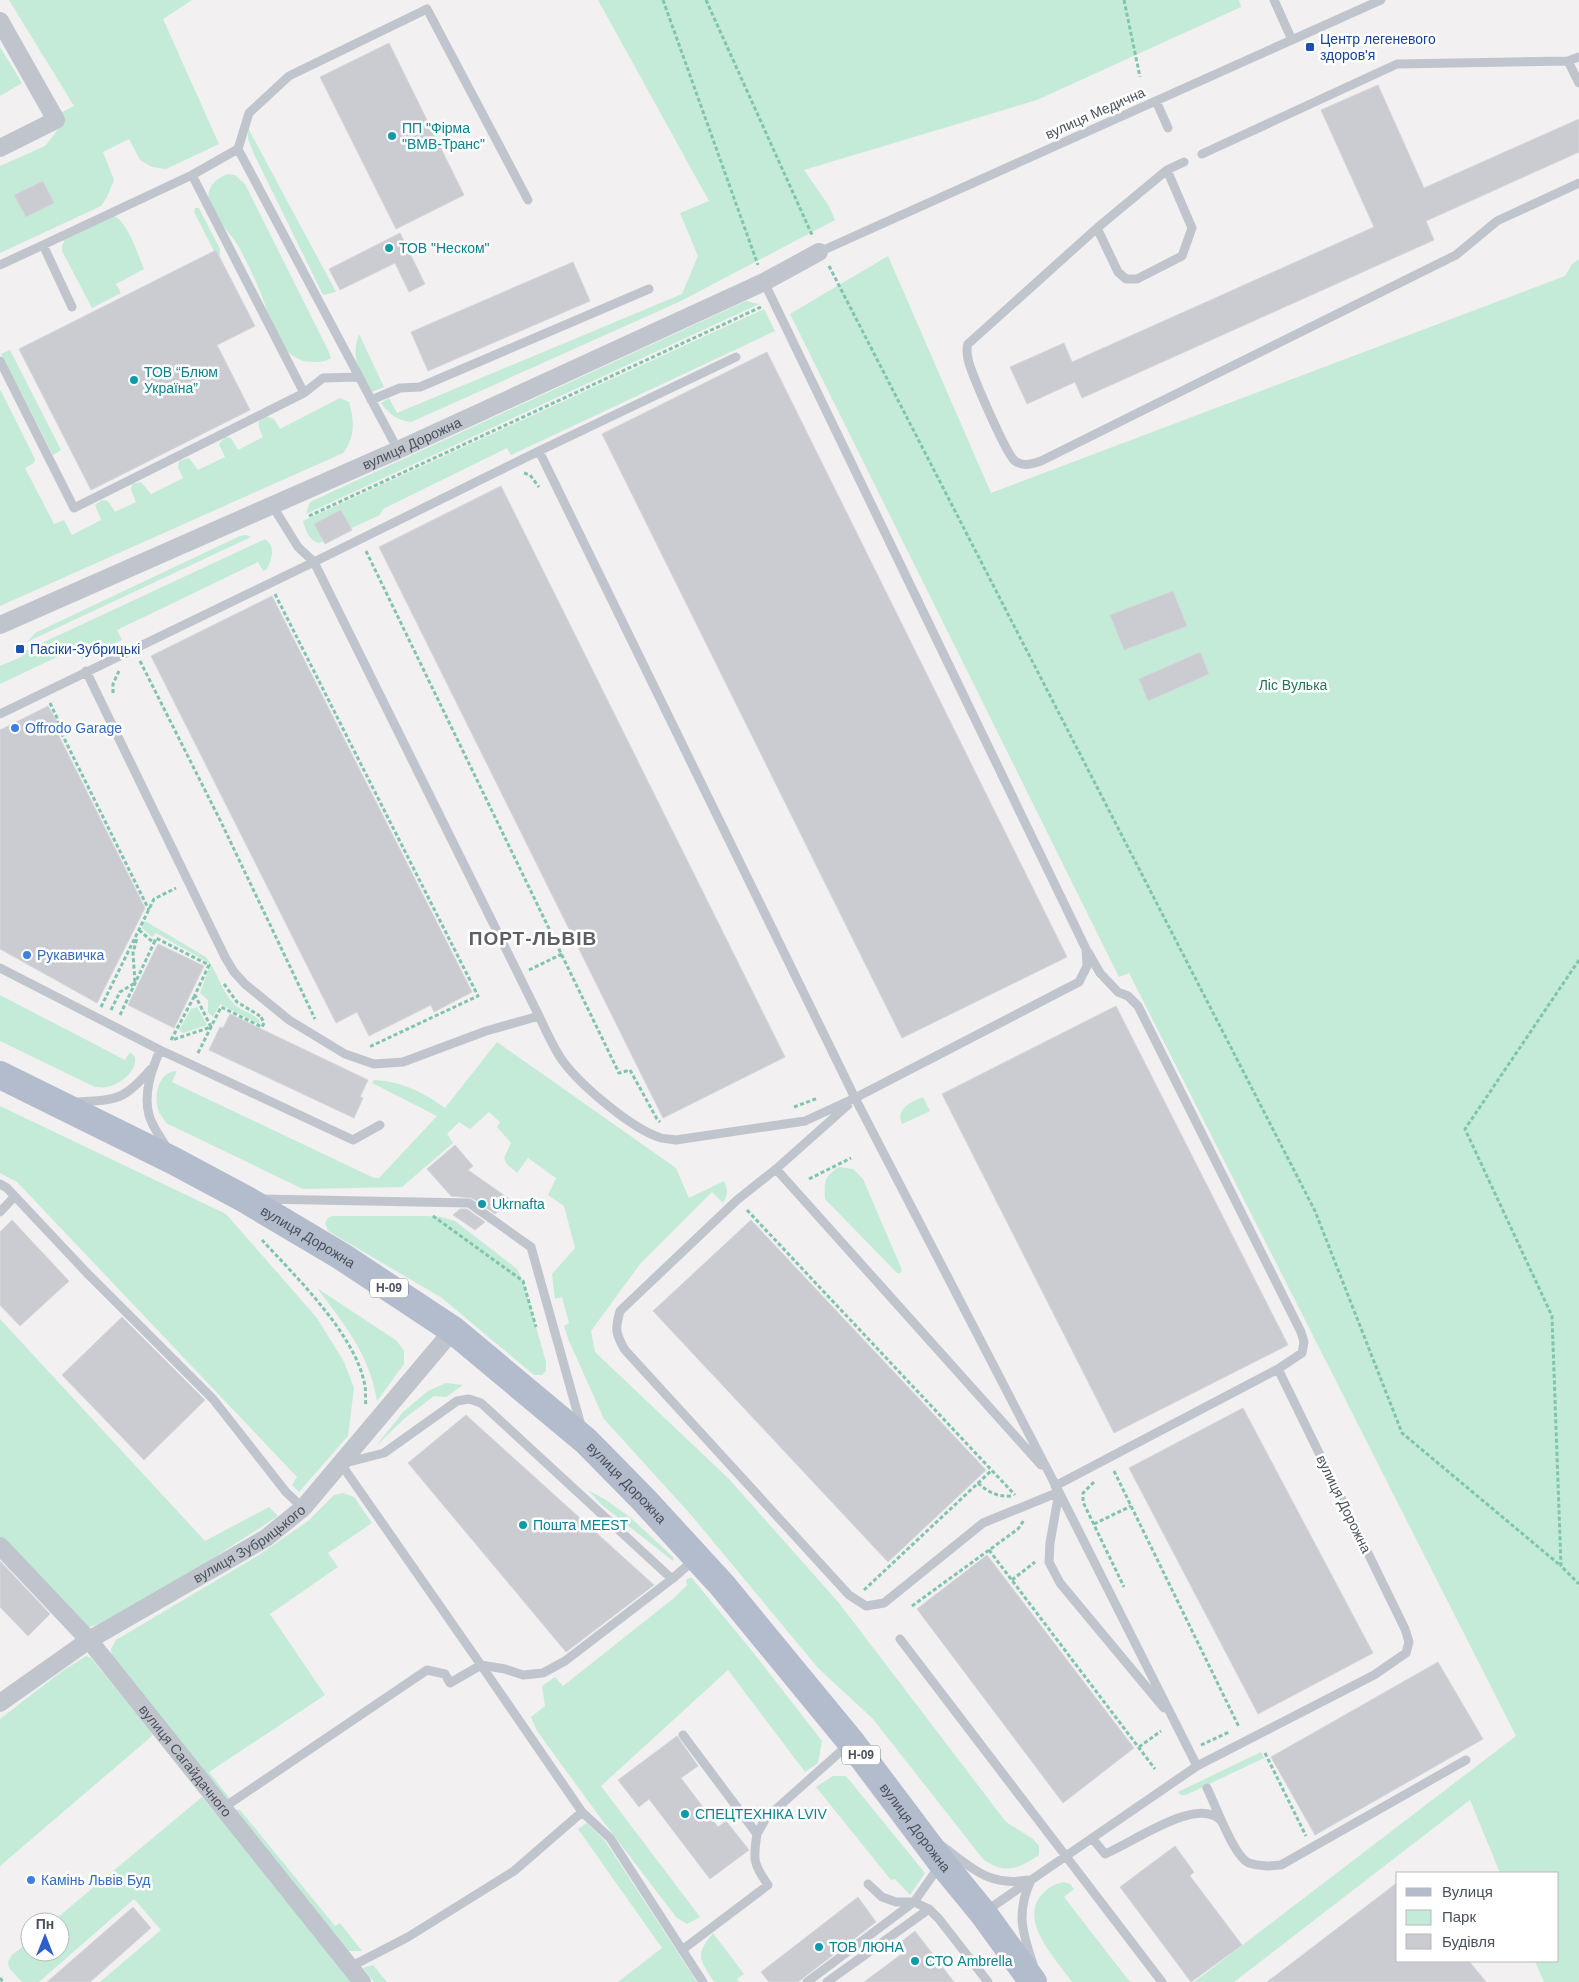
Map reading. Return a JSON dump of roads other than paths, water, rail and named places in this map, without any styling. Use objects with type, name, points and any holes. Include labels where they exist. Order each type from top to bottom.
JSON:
[{"type":"main road","name":"вулиця Дорожна","points":[[0,1075],[174,1161],[246,1199],[341,1256],[453,1330],[586,1441],[697,1557],[851,1742],[942,1863],[983,1913],[1033,1982]]},
{"type":"street","points":[[0,21],[56,120],[0,148]]},
{"type":"street","name":"вулиця Дорожна","points":[[0,626],[398,450],[764,282],[819,252]]},
{"type":"street","name":"вулиця Зубрицького","points":[[0,1703],[89,1640],[266,1538],[302,1508],[453,1330]]},
{"type":"street","name":"вулиця Сагайдачного","points":[[0,1546],[89,1640],[362,1982]]},
{"type":"lane","points":[[1274,0],[1292,40]]},
{"type":"lane","name":"вулиця Медична","points":[[819,252],[1382,0]]},
{"type":"lane","points":[[0,265],[192,175],[238,149],[249,113],[288,76],[427,9],[528,200]]},
{"type":"lane","points":[[1202,154],[1397,64],[1568,61],[1579,57]]},
{"type":"lane","points":[[1568,61],[1579,83]]},
{"type":"lane","points":[[1156,101],[1168,128]]},
{"type":"lane","points":[[238,149],[398,450]]},
{"type":"lane","points":[[1184,162],[1167,170],[1097,228],[970,341],[967,348],[971,369],[1008,451],[1019,463],[1041,461],[1447,260],[1456,255],[1497,221],[1579,183]]},
{"type":"lane","points":[[1097,228],[1118,272],[1126,279],[1137,279],[1182,256],[1192,228],[1167,170]]},
{"type":"lane","points":[[192,175],[304,393]]},
{"type":"lane","points":[[43,245],[72,307]]},
{"type":"lane","points":[[764,282],[1086,949],[1100,973],[1118,992],[1128,996],[1138,1006],[1301,1332],[1304,1342],[1302,1353],[1278,1369],[1057,1489],[983,1523],[884,1603],[866,1606],[849,1595],[625,1350],[618,1338],[615,1327],[620,1310],[737,1200],[776,1169],[855,1098]]},
{"type":"lane","points":[[371,400],[400,388],[420,387],[649,289]]},
{"type":"lane","points":[[0,714],[736,357]]},
{"type":"lane","points":[[0,361],[74,508],[304,393],[323,378],[359,378]]},
{"type":"lane","points":[[539,451],[855,1098],[1057,1489],[1197,1766]]},
{"type":"lane","points":[[272,505],[298,547],[314,562],[560,1058],[571,1072],[617,1112],[640,1127],[661,1138],[676,1140],[805,1121],[855,1098],[1079,982],[1087,966],[1086,949]]},
{"type":"lane","points":[[86,671],[224,957],[245,984],[289,1020],[345,1054],[374,1064],[403,1062],[486,1031],[539,1016]]},
{"type":"lane","points":[[0,968],[160,1050],[352,1140],[380,1125]]},
{"type":"lane","name":"вулиця Дорожна","points":[[160,1050],[153,1066],[147,1094],[149,1115],[174,1161]]},
{"type":"lane","name":"вулиця Дорожна","points":[[55,1102],[112,1100],[134,1088],[153,1066]]},
{"type":"lane","points":[[776,1169],[1049,1474]]},
{"type":"lane","points":[[0,1184],[7,1188],[87,1273],[213,1399],[286,1492],[302,1508]]},
{"type":"lane","points":[[0,1212],[14,1197]]},
{"type":"lane","points":[[246,1199],[468,1203],[531,1247],[586,1441]]},
{"type":"lane","name":"вулиця Дорожна","points":[[983,1913],[1197,1766],[1374,1675],[1406,1653],[1409,1642],[1406,1629],[1278,1369]]},
{"type":"lane","points":[[672,1579],[480,1403],[469,1399],[456,1400],[384,1453],[341,1464],[582,1812],[610,1838],[703,1982]]},
{"type":"lane","points":[[1057,1489],[1049,1562],[1060,1584],[1173,1718]]},
{"type":"lane","points":[[223,1808],[427,1670],[444,1674],[450,1683],[481,1665],[505,1669],[522,1675],[543,1674],[565,1661],[672,1579],[697,1557]]},
{"type":"lane","points":[[900,1639],[1162,1982]]},
{"type":"lane","points":[[684,1735],[757,1834]]},
{"type":"lane","points":[[682,1950],[768,1885],[756,1869],[753,1856],[757,1834],[766,1818],[818,1774],[851,1742]]},
{"type":"lane","points":[[1207,1788],[1236,1852],[1248,1863],[1265,1867],[1281,1864],[1466,1760]]},
{"type":"lane","points":[[350,1966],[408,1937],[514,1870],[582,1812]]},
{"type":"lane","points":[[1092,1838],[1105,1854],[1121,1848],[1168,1822],[1187,1814],[1206,1812],[1218,1818],[1226,1829]]},
{"type":"lane","points":[[917,1828],[984,1876],[1012,1883],[1031,1880]]},
{"type":"lane","points":[[807,1982],[914,1902],[942,1863]]},
{"type":"lane","points":[[1031,1880],[1024,1895],[1021,1921],[1023,1936],[1038,1982]]},
{"type":"lane","points":[[868,1884],[882,1897],[896,1902],[914,1902],[929,1909],[939,1918],[988,1982]]},
{"type":"lane","points":[[827,1982],[929,1909]]},
{"type":"place","name":"Центр легеневого здоров'я","points":[[1310,47]]},
{"type":"place","name":"ПП \"Фірма \"ВМВ-Транс\"","points":[[392,136]]},
{"type":"place","name":"ТОВ \"Неском\"","points":[[389,248]]},
{"type":"place","name":"ТОВ “Блюм Україна”","points":[[134,380]]},
{"type":"place","name":"Пасіки-Зубрицькі","points":[[20,649]]},
{"type":"place","name":"Offrodo Garage","points":[[15,728]]},
{"type":"place","name":"Рукавичка","points":[[27,955]]},
{"type":"place","name":"Ukrnafta","points":[[482,1204]]},
{"type":"place","name":"Пошта MEEST","points":[[523,1525]]},
{"type":"place","name":"СПЕЦТЕХНІКА LVIV","points":[[685,1814]]},
{"type":"place","name":"Камінь Львів Буд","points":[[31,1880]]},
{"type":"place","name":"ТОВ ЛЮНА","points":[[819,1947]]},
{"type":"place","name":"СТО Ambrella","points":[[915,1961]]},
{"type":"district","name":"ПОРТ-ЛЬВІВ","points":[[533,938]]},
{"type":"park label","name":"Ліс Вулька","points":[[1293,685]]}]
